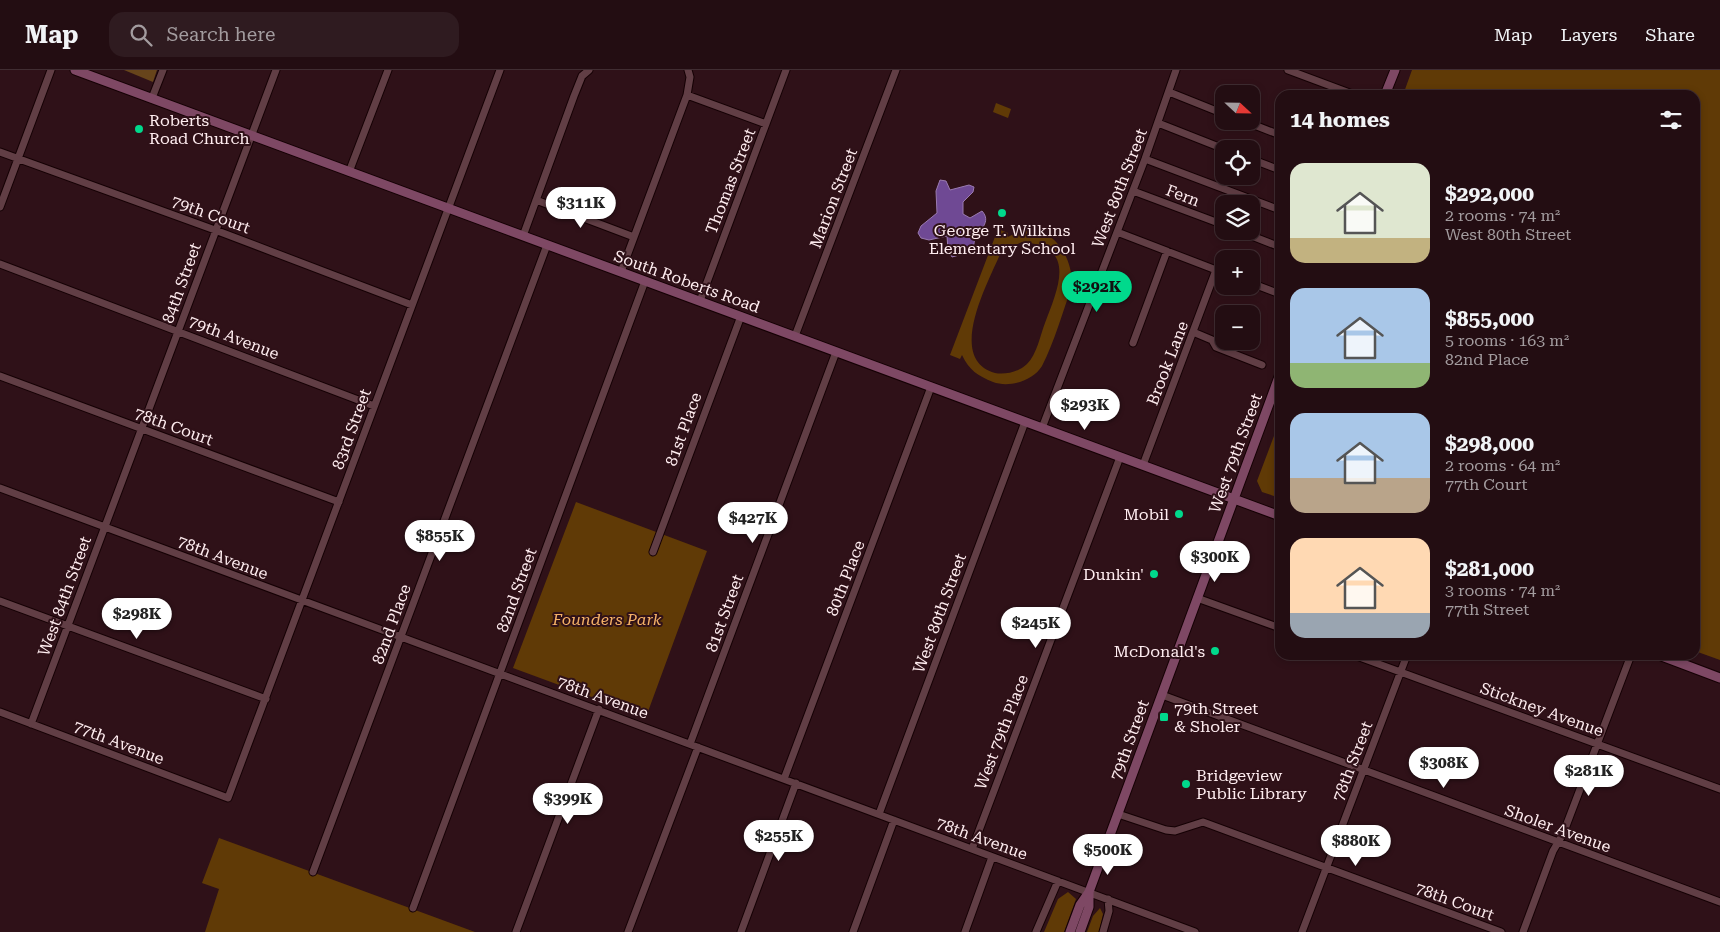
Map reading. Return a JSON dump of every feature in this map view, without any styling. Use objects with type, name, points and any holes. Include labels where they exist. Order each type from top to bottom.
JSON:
[{"type":"street","points":[[0,207],[51,70]]},
{"type":"street","name":"South Roberts Road","points":[[75,70],[1275,514]]},
{"type":"street","points":[[152,98],[162,70]]},
{"type":"street","name":"84th Street","points":[[123,478],[276,70]]},
{"type":"street","points":[[349,172],[388,70]]},
{"type":"street","name":"83rd Street","points":[[228,798],[500,70]]},
{"type":"street","points":[[523,236],[574,96],[582,76],[589,70]]},
{"type":"street","points":[[621,272],[687,95],[690,77],[688,70]]},
{"type":"street","name":"Thomas Street","points":[[700,302],[786,70]]},
{"type":"street","name":"Marion Street","points":[[795,336],[896,70]]},
{"type":"street","name":"West 80th Street","points":[[1042,428],[1145,159],[1176,70]]},
{"type":"street","points":[[1288,70],[1342,90]]},
{"type":"street","points":[[1387,90],[1395,70]]},
{"type":"street","points":[[1169,92],[1215,110]]},
{"type":"street","points":[[687,95],[766,124]]},
{"type":"street","points":[[1158,123],[1215,145]]},
{"type":"street","points":[[1260,127],[1275,133]]},
{"type":"street","name":"79th Court","points":[[0,152],[215,230],[412,305]]},
{"type":"street","points":[[1145,159],[1275,208]]},
{"type":"street","points":[[1260,162],[1275,168]]},
{"type":"street","name":"Fern","points":[[1132,191],[1215,222]]},
{"type":"street","points":[[536,200],[634,237]]},
{"type":"street","points":[[1117,232],[1215,269]]},
{"type":"street","points":[[1260,239],[1275,245]]},
{"type":"street","name":"82nd Place","points":[[313,872],[547,245]]},
{"type":"street","points":[[1133,343],[1167,251]]},
{"type":"street","name":"79th Avenue","points":[[0,264],[374,406]]},
{"type":"street","name":"82nd Street","points":[[413,908],[645,281]]},
{"type":"street","name":"Brook Lane","points":[[1143,465],[1193,332],[1215,282]]},
{"type":"street","points":[[1260,286],[1275,292]]},
{"type":"street","name":"81st Place","points":[[653,552],[741,316]]},
{"type":"street","points":[[1193,332],[1212,340],[1216,347],[1262,365]]},
{"type":"street","name":"81st Street","points":[[690,744],[836,352]]},
{"type":"street","name":"78th Court","points":[[0,376],[339,502]]},
{"type":"street","name":"80th Place","points":[[784,779],[931,387]]},
{"type":"street","name":"West 79th Street","points":[[1197,598],[1275,387]]},
{"type":"street","name":"West 80th Street","points":[[879,814],[1025,422]]},
{"type":"street","name":"West 79th Place","points":[[972,849],[1120,457]]},
{"type":"street","name":"West 84th Street","points":[[32,724],[123,478]]},
{"type":"street","name":"78th Avenue","points":[[0,488],[1195,932]]},
{"type":"street","points":[[1197,598],[1275,626]]},
{"type":"street","name":"79th Street","points":[[1070,932],[1080,905],[1089,892],[1197,598]]},
{"type":"street","points":[[0,601],[266,699]]},
{"type":"street","name":"Stickney Avenue","points":[[1368,660],[1720,789]]},
{"type":"street","name":"78th Street","points":[[1302,932],[1405,660]]},
{"type":"street","points":[[1523,932],[1629,660]]},
{"type":"street","points":[[1672,660],[1720,678]]},
{"type":"street","name":"Sholer Avenue","points":[[1162,695],[1558,844],[1719,900]]},
{"type":"street","points":[[516,932],[599,709]]},
{"type":"street","name":"77th Avenue","points":[[0,712],[228,798]]},
{"type":"street","points":[[628,932],[698,747]]},
{"type":"street","points":[[741,932],[796,783]]},
{"type":"street","name":"78th Court","points":[[1118,814],[1166,830],[1185,828],[1203,822],[1501,932]]},
{"type":"street","points":[[852,932],[894,820]]},
{"type":"street","points":[[965,932],[992,857]]},
{"type":"street","points":[[1036,932],[1058,881]]},
{"type":"street","name":"79th Street","points":[[1080,932],[1089,907],[1089,892]]},
{"type":"street","points":[[1103,932],[1109,911],[1108,899]]},
{"type":"green space","points":[[1412,70],[1720,70],[1720,660],[1700,653],[1700,90],[1405,90]]},
{"type":"green space","points":[[996,103],[1011,109],[1008,118],[993,112]]},
{"type":"green space","points":[[998,229],[1008,233],[1008,237],[1021,231],[1033,230],[1044,233],[1054,240],[1062,249],[1067,260],[1072,286],[1050,347],[1038,371],[1033,376],[1020,382],[999,384],[978,375],[968,365],[962,355],[960,359],[950,355]],"holes":[[[1022,242],[1040,245],[1051,251],[1057,260],[1059,271],[1055,296],[1038,345],[1024,367],[1003,374],[995,373],[980,365],[973,352],[972,336],[981,299],[1001,252]]]},
{"type":"green space","points":[[1275,433],[1275,496],[1262,492],[1257,481]]},
{"type":"green space","name":"Founders Park","points":[[576,502],[707,551],[646,717],[513,668]]},
{"type":"green space","points":[[219,838],[475,932],[205,932],[219,889],[202,883]]},
{"type":"green space","points":[[1068,892],[1076,899],[1064,932],[1044,932],[1058,899]]},
{"type":"green space","points":[[1100,908],[1103,914],[1099,932],[1087,932],[1093,916]]},
{"type":"shaded area","points":[[124,70],[157,70],[153,82]]},
{"type":"shaded area","points":[[940,180],[946,181],[950,190],[969,185],[974,187],[973,192],[963,202],[963,214],[970,218],[982,211],[986,219],[984,226],[974,241],[971,251],[952,257],[948,250],[947,236],[929,240],[921,238],[918,233],[921,226],[937,213],[936,191]]},
{"type":"place","name":"Roberts Road Church","points":[[139,129]]},
{"type":"place","name":"George T. Wilkins Elementary School","points":[[1002,213]]},
{"type":"place","name":"Mobil","points":[[1179,514]]},
{"type":"place","name":"Dunkin'","points":[[1154,574]]},
{"type":"place","name":"McDonald's","points":[[1215,651]]},
{"type":"place","name":"79th Street & Sholer","points":[[1164,717]]},
{"type":"place","name":"Bridgeview Public Library","points":[[1186,784]]}]
